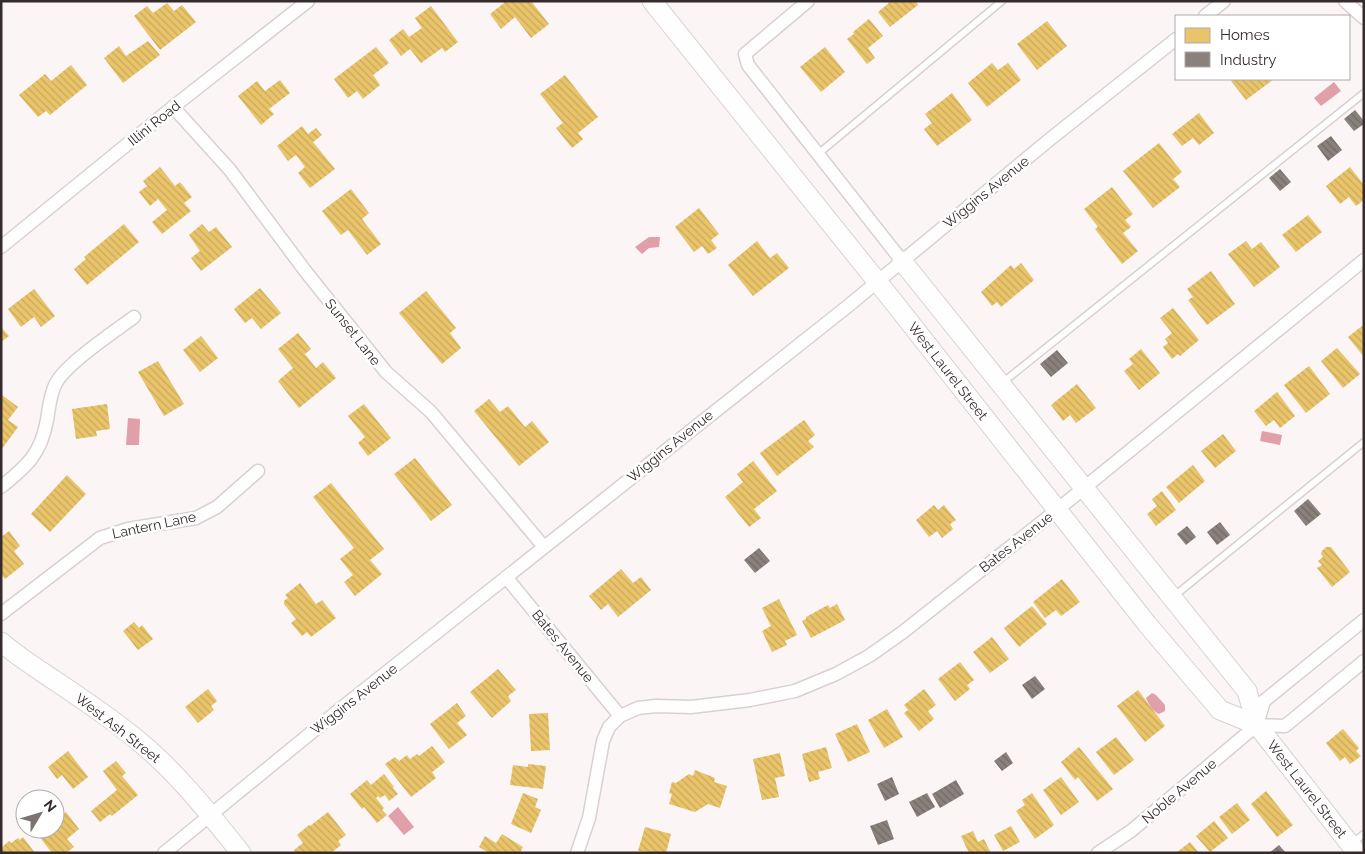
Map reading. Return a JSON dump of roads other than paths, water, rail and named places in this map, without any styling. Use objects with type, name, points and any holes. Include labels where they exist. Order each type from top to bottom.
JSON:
[{"type":"street","name":"Illini Road","points":[[1,247],[308,1]]},
{"type":"street","name":"West Laurel Street","points":[[652,1],[877,281],[1147,624],[1220,710],[1257,725]]},
{"type":"street","name":"West Laurel Street","points":[[808,1],[745,54],[748,65],[902,261],[1247,691],[1257,725],[1357,844]]},
{"type":"street","points":[[1206,15],[1224,1]]},
{"type":"street","points":[[1345,1],[1364,18]]},
{"type":"street","name":"Wiggins Avenue","points":[[164,853],[339,710],[902,261],[1175,40]]},
{"type":"street","name":"Sunset Lane","points":[[174,107],[230,170],[306,272],[386,372],[431,412],[544,547]]},
{"type":"street","name":"Bates Avenue","points":[[506,577],[620,716],[638,708],[656,706],[691,707],[750,700],[795,691],[836,674],[868,656],[903,632],[1057,510],[1364,260]]},
{"type":"street","points":[[1,487],[30,463],[38,450],[46,429],[55,384],[64,371],[134,317]]},
{"type":"street","name":"Lantern Lane","points":[[1,614],[100,538],[128,529],[196,518],[217,507],[258,471]]},
{"type":"street","points":[[1364,620],[1264,701],[1257,725],[1284,726],[1364,661]]},
{"type":"street","name":"West Ash Street","points":[[1,642],[135,738],[168,767],[211,815],[241,853]]},
{"type":"street","points":[[577,853],[589,818],[603,741],[608,726],[620,716]]},
{"type":"street","name":"Noble Avenue","points":[[1098,853],[1131,831],[1257,725]]},
{"type":"lane","points":[[818,154],[1002,1]]},
{"type":"lane","points":[[1001,384],[1364,92]]},
{"type":"lane","points":[[1173,597],[1364,442]]}]
